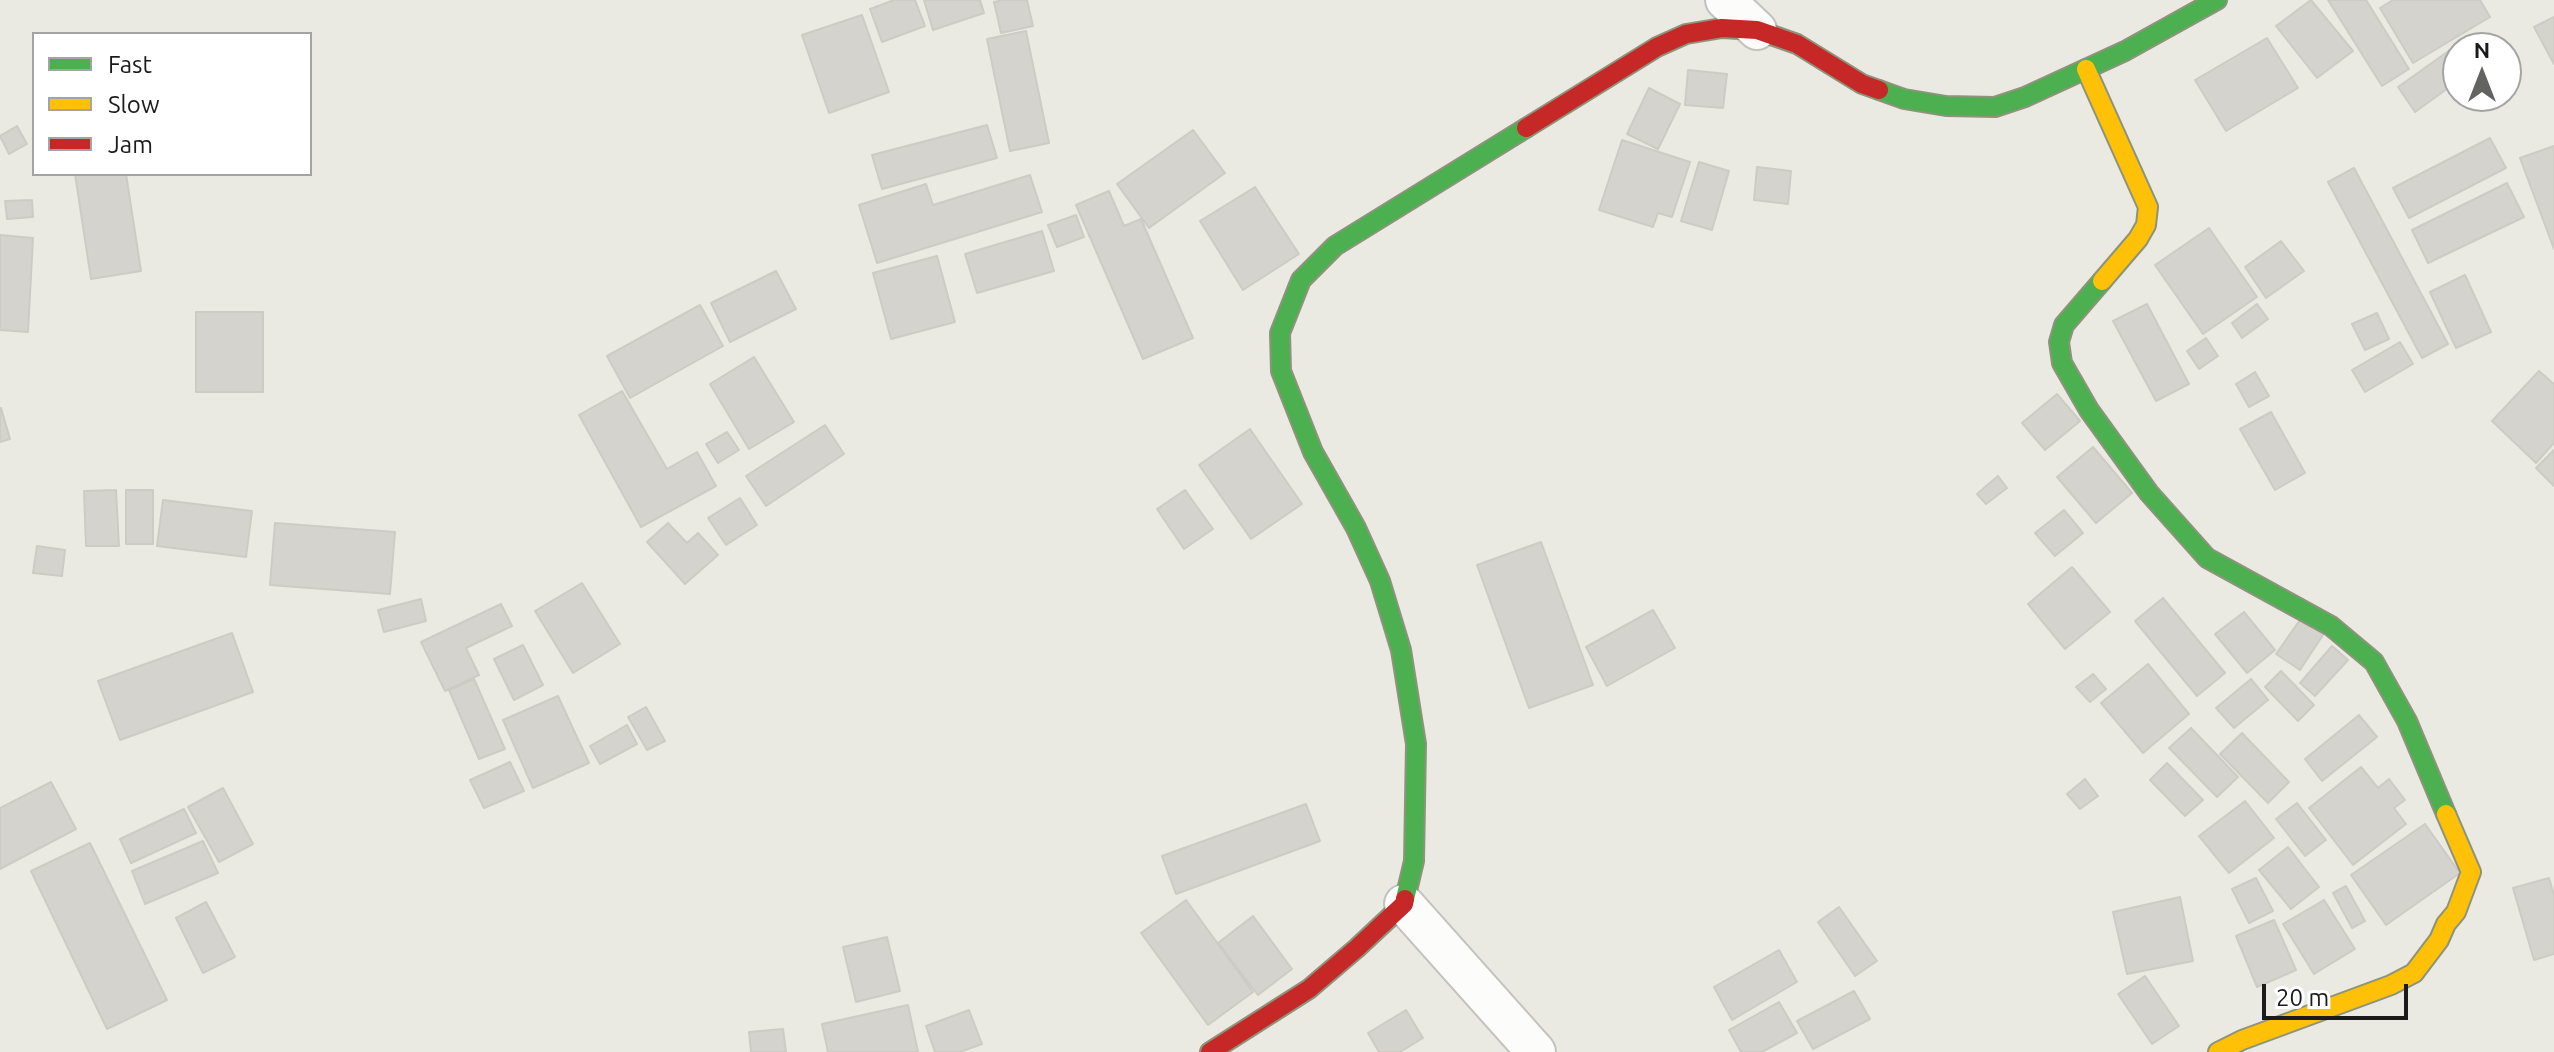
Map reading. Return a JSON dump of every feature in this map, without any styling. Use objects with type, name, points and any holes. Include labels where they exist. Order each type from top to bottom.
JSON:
[{"type":"street","points":[[1725,0],[1757,30]]},
{"type":"street","points":[[1210,1052],[1309,989],[1404,904],[1414,861],[1416,744],[1401,650],[1380,581],[1356,528],[1313,452],[1281,371],[1280,333],[1301,280],[1335,246],[1657,47],[1686,34],[1722,28],[1757,30],[1797,44],[1862,84],[1904,99],[1946,106],[1995,107],[2025,97],[2125,51],[2217,0]]},
{"type":"street","points":[[2086,69],[2148,207],[2146,225],[2138,239],[2064,325],[2059,342],[2062,363],[2089,410],[2149,493],[2207,558],[2331,626],[2374,662],[2407,721],[2471,872],[2456,912],[2414,973],[2391,985],[2242,1040],[2218,1052]]},
{"type":"street","points":[[1404,904],[1536,1052]]},
{"type":"building","points":[[894,0],[915,0],[925,26],[882,42],[870,9]]},
{"type":"building","points":[[924,0],[980,0],[984,13],[933,30]]},
{"type":"building","points":[[1027,0],[1033,26],[1001,33],[994,2]]},
{"type":"building","points":[[2311,0],[2353,51],[2317,78],[2276,26]]},
{"type":"building","points":[[2328,0],[2366,0],[2409,69],[2382,86]]},
{"type":"building","points":[[2393,0],[2480,0],[2490,17],[2465,32],[2442,32],[2442,46],[2413,63],[2380,8]]},
{"type":"building","points":[[862,15],[889,92],[829,113],[802,35]]},
{"type":"building","points":[[2554,17],[2554,64],[2534,27]]},
{"type":"building","points":[[1026,31],[1049,143],[1010,151],[987,39]]},
{"type":"building","points":[[2267,38],[2298,88],[2226,131],[2195,80]]},
{"type":"building","points":[[2442,56],[2442,93],[2415,112],[2398,87]]},
{"type":"building","points":[[1688,70],[1727,74],[1723,108],[1685,105]]},
{"type":"building","points":[[1649,88],[1680,104],[1658,149],[1627,134]]},
{"type":"building","points":[[987,125],[997,158],[882,189],[872,155]]},
{"type":"building","points":[[17,126],[27,144],[9,154],[0,136]]},
{"type":"building","points":[[1193,130],[1225,173],[1149,228],[1117,184]]},
{"type":"building","points":[[2490,138],[2506,168],[2409,218],[2393,188]]},
{"type":"building","points":[[1622,140],[1690,162],[1672,217],[1658,213],[1653,227],[1599,210]]},
{"type":"building","points":[[2554,146],[2554,249],[2520,158]]},
{"type":"building","points":[[1699,162],[1729,171],[1712,230],[1681,221]]},
{"type":"building","points":[[1757,167],[1791,171],[1788,204],[1754,200]]},
{"type":"building","points":[[2354,168],[2448,344],[2422,358],[2328,182]]},
{"type":"building","points":[[1030,175],[1042,212],[877,263],[859,205],[926,184],[933,205]]},
{"type":"building","points":[[75,176],[126,176],[141,271],[91,279]]},
{"type":"building","points":[[2507,183],[2524,217],[2428,263],[2412,230]]},
{"type":"building","points":[[1255,187],[1299,254],[1243,290],[1200,221]]},
{"type":"building","points":[[1109,191],[1124,226],[1141,219],[1193,338],[1143,359],[1076,205]]},
{"type":"building","points":[[32,200],[33,217],[7,219],[5,201]]},
{"type":"building","points":[[1076,215],[1084,237],[1057,247],[1048,225]]},
{"type":"building","points":[[2209,228],[2257,297],[2203,334],[2155,265]]},
{"type":"building","points":[[1042,231],[1054,271],[977,293],[965,254]]},
{"type":"building","points":[[0,235],[33,238],[28,332],[0,330]]},
{"type":"building","points":[[2281,241],[2304,271],[2266,298],[2245,267]]},
{"type":"building","points":[[937,256],[955,322],[891,339],[873,273]]},
{"type":"building","points":[[776,271],[796,309],[730,342],[711,303]]},
{"type":"building","points":[[2465,275],[2491,332],[2456,348],[2430,292]]},
{"type":"building","points":[[2147,304],[2189,384],[2156,401],[2113,321]]},
{"type":"building","points":[[2257,304],[2268,319],[2242,338],[2232,323]]},
{"type":"building","points":[[700,305],[723,346],[630,398],[607,356]]},
{"type":"building","points":[[196,312],[263,312],[263,392],[196,392]]},
{"type":"building","points":[[2377,313],[2389,339],[2365,350],[2352,324]]},
{"type":"building","points":[[2206,338],[2218,356],[2199,369],[2187,351]]},
{"type":"building","points":[[2400,342],[2413,364],[2365,392],[2352,370]]},
{"type":"building","points":[[754,357],[794,422],[749,449],[710,384]]},
{"type":"building","points":[[2539,371],[2554,384],[2554,443],[2536,463],[2492,421]]},
{"type":"building","points":[[2255,372],[2269,396],[2249,407],[2236,384]]},
{"type":"building","points":[[622,391],[667,469],[697,452],[716,486],[641,527],[579,415]]},
{"type":"building","points":[[2057,394],[2080,421],[2045,450],[2022,423]]},
{"type":"building","points":[[0,409],[10,439],[0,442]]},
{"type":"building","points":[[2271,412],[2305,473],[2275,490],[2240,429]]},
{"type":"building","points":[[825,425],[844,454],[766,506],[746,476]]},
{"type":"building","points":[[1250,429],[1302,504],[1251,539],[1199,465]]},
{"type":"building","points":[[727,432],[739,450],[718,463],[706,444]]},
{"type":"building","points":[[2093,447],[2132,493],[2096,523],[2057,477]]},
{"type":"building","points":[[2554,450],[2554,486],[2536,468]]},
{"type":"building","points":[[1998,476],[2007,488],[1986,504],[1977,494]]},
{"type":"building","points":[[116,490],[119,546],[86,546],[84,491]]},
{"type":"building","points":[[126,490],[153,490],[153,544],[126,544]]},
{"type":"building","points":[[1185,490],[1213,529],[1184,549],[1157,509]]},
{"type":"building","points":[[740,498],[757,525],[726,545],[708,518]]},
{"type":"building","points":[[163,500],[252,511],[246,557],[157,546]]},
{"type":"building","points":[[2064,510],[2083,533],[2055,556],[2035,533]]},
{"type":"building","points":[[275,523],[395,532],[390,594],[270,585]]},
{"type":"building","points":[[668,523],[687,543],[698,533],[718,555],[685,584],[647,542]]},
{"type":"building","points":[[1541,542],[1593,685],[1529,708],[1477,565]]},
{"type":"building","points":[[37,546],[65,550],[62,576],[33,573]]},
{"type":"building","points":[[2072,567],[2110,612],[2065,649],[2028,604]]},
{"type":"building","points":[[582,583],[620,644],[573,673],[535,611]]},
{"type":"building","points":[[2163,598],[2225,673],[2197,696],[2135,621]]},
{"type":"building","points":[[421,599],[426,621],[384,632],[378,610]]},
{"type":"building","points":[[501,604],[512,626],[466,648],[479,675],[445,691],[421,642]]},
{"type":"building","points":[[1653,610],[1675,648],[1607,686],[1586,647]]},
{"type":"building","points":[[2244,612],[2275,650],[2247,673],[2215,634]]},
{"type":"building","points":[[2302,617],[2325,632],[2300,670],[2276,654]]},
{"type":"building","points":[[232,633],[253,692],[120,740],[98,681]]},
{"type":"building","points":[[523,645],[543,685],[514,700],[494,659]]},
{"type":"building","points":[[2332,646],[2348,660],[2315,696],[2300,683]]},
{"type":"building","points":[[2148,664],[2189,714],[2143,753],[2101,703]]},
{"type":"building","points":[[2281,671],[2314,705],[2298,721],[2265,687]]},
{"type":"building","points":[[2093,674],[2106,689],[2090,702],[2076,687]]},
{"type":"building","points":[[474,679],[505,749],[479,759],[449,690]]},
{"type":"building","points":[[2251,679],[2268,700],[2234,728],[2216,708]]},
{"type":"building","points":[[558,696],[589,763],[533,788],[503,720]]},
{"type":"building","points":[[646,707],[665,741],[647,750],[628,717]]},
{"type":"building","points":[[2359,715],[2377,737],[2322,781],[2305,759]]},
{"type":"building","points":[[627,725],[637,744],[600,764],[590,746]]},
{"type":"building","points":[[2191,728],[2238,777],[2217,797],[2169,748]]},
{"type":"building","points":[[2242,733],[2289,782],[2268,803],[2220,754]]},
{"type":"building","points":[[510,762],[524,791],[484,808],[470,780]]},
{"type":"building","points":[[2167,763],[2203,800],[2185,816],[2150,780]]},
{"type":"building","points":[[2361,767],[2378,788],[2389,779],[2405,800],[2394,808],[2406,824],[2353,865],[2309,808]]},
{"type":"building","points":[[2085,779],[2098,796],[2080,809],[2067,794]]},
{"type":"building","points":[[51,782],[76,829],[0,869],[0,808]]},
{"type":"building","points":[[223,788],[253,844],[219,862],[188,807]]},
{"type":"building","points":[[2245,801],[2274,838],[2229,873],[2199,836]]},
{"type":"building","points":[[2297,803],[2326,840],[2305,856],[2276,819]]},
{"type":"building","points":[[1306,804],[1320,841],[1176,894],[1162,856]]},
{"type":"building","points":[[184,809],[196,833],[131,863],[120,839]]},
{"type":"building","points":[[2425,824],[2460,873],[2386,925],[2351,875]]},
{"type":"building","points":[[203,841],[218,873],[145,904],[132,871]]},
{"type":"building","points":[[90,843],[167,1000],[107,1029],[31,871]]},
{"type":"building","points":[[2288,847],[2319,887],[2291,909],[2259,870]]},
{"type":"building","points":[[2256,878],[2273,911],[2249,923],[2232,889]]},
{"type":"building","points":[[2549,878],[2554,895],[2554,954],[2534,960],[2513,888]]},
{"type":"building","points":[[2346,886],[2365,921],[2352,928],[2333,893]]},
{"type":"building","points":[[2180,897],[2193,961],[2127,974],[2113,912]]},
{"type":"building","points":[[1186,900],[1253,992],[1208,1025],[1141,933]]},
{"type":"building","points":[[2324,900],[2355,949],[2314,974],[2283,924]]},
{"type":"building","points":[[206,902],[235,957],[203,973],[176,918]]},
{"type":"building","points":[[1839,907],[1877,961],[1855,976],[1818,922]]},
{"type":"building","points":[[1253,916],[1292,969],[1258,995],[1218,943]]},
{"type":"building","points":[[2274,920],[2296,970],[2257,987],[2236,936]]},
{"type":"building","points":[[887,937],[900,991],[856,1002],[843,947]]},
{"type":"building","points":[[1779,950],[1797,982],[1732,1020],[1714,987]]},
{"type":"building","points":[[2145,976],[2179,1026],[2152,1044],[2118,994]]},
{"type":"building","points":[[1854,991],[1870,1019],[1813,1049],[1797,1021]]},
{"type":"building","points":[[1779,1002],[1797,1033],[1762,1052],[1741,1052],[1729,1030]]},
{"type":"building","points":[[908,1005],[918,1052],[828,1052],[822,1024]]},
{"type":"building","points":[[969,1010],[982,1044],[960,1052],[935,1052],[926,1026]]},
{"type":"building","points":[[1406,1010],[1423,1038],[1400,1052],[1379,1052],[1368,1033]]},
{"type":"building","points":[[783,1029],[786,1052],[751,1052],[749,1032]]},
{"type":"traffic: fast","points":[[1879,90],[1904,99],[1946,106],[1995,107],[2025,97],[2125,51],[2217,0]]},
{"type":"traffic: fast","points":[[1405,899],[1414,861],[1416,744],[1401,650],[1380,581],[1356,528],[1313,452],[1281,371],[1280,333],[1301,280],[1335,246],[1526,128]]},
{"type":"traffic: fast","points":[[2102,281],[2064,325],[2059,342],[2062,363],[2089,410],[2149,493],[2207,558],[2331,626],[2374,662],[2407,721],[2446,814]]},
{"type":"traffic: slow","points":[[2086,69],[2148,207],[2146,225],[2138,239],[2102,281]]},
{"type":"traffic: slow","points":[[2218,1052],[2242,1040],[2391,985],[2414,973],[2456,912],[2471,872],[2446,814]]},
{"type":"traffic: jam","points":[[1526,128],[1657,47],[1686,34],[1722,28],[1757,30],[1797,44],[1862,84],[1879,90]]},
{"type":"traffic: jam","points":[[1210,1052],[1309,989],[1404,904],[1405,899]]}]
